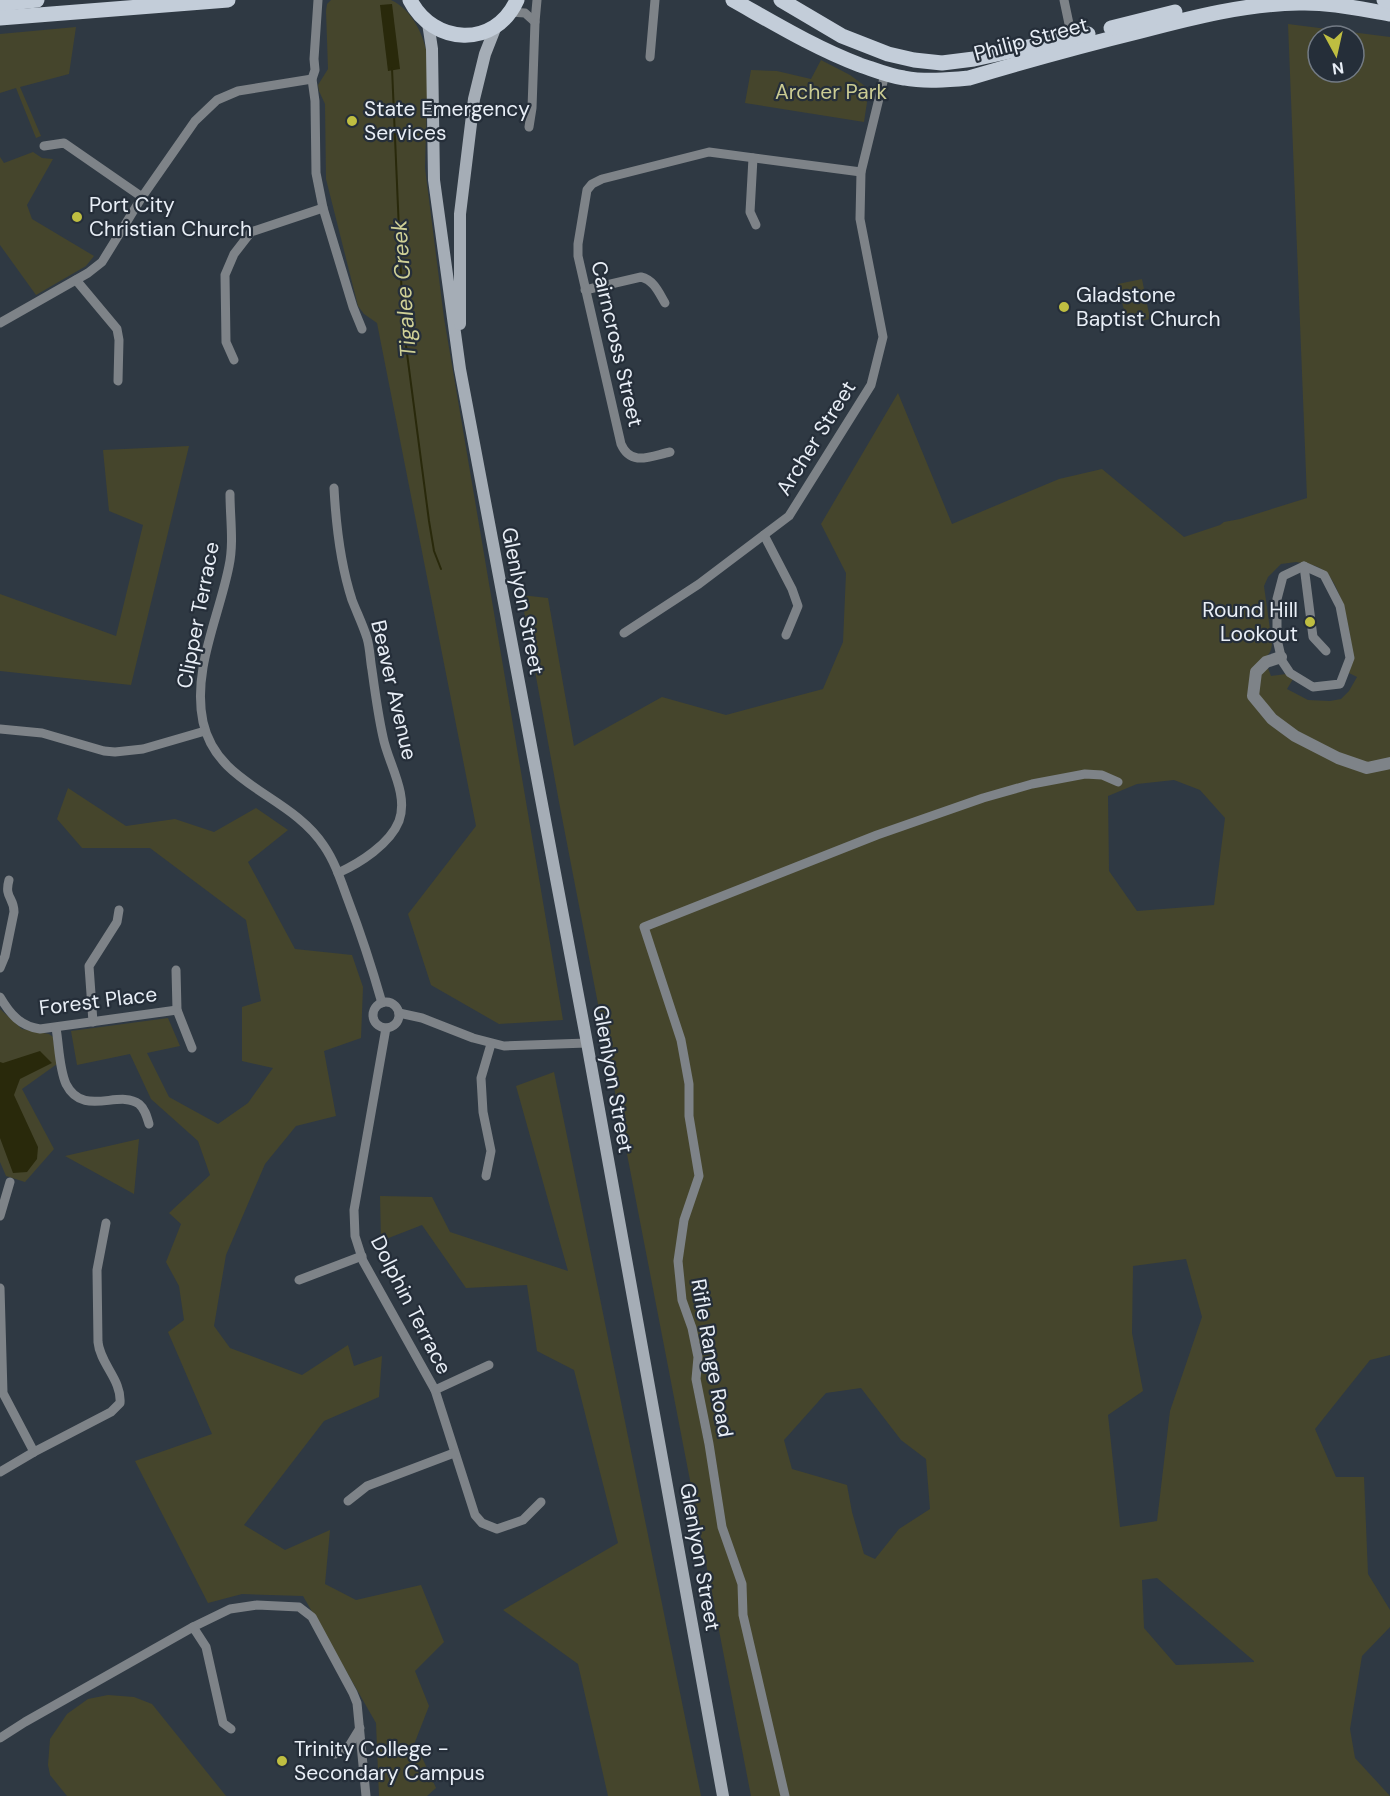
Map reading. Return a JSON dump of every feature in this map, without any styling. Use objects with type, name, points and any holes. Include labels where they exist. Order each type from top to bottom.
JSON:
[{"type":"main road","points":[[0,4],[38,0]]},
{"type":"main road","points":[[0,18],[228,0]]},
{"type":"main road","name":"Philip Street","points":[[732,0],[833,55],[885,74],[922,80],[969,78],[1194,17],[1244,7],[1301,3],[1331,4],[1390,14]]},
{"type":"main road","name":"Philip Street","points":[[781,0],[842,36],[880,51],[914,60],[942,63],[974,60],[1227,0]]},
{"type":"main road","points":[[409,3],[428,23],[443,32],[461,36],[479,34],[496,26],[514,6]]},
{"type":"main road","name":"Glenlyon Street","points":[[428,23],[432,55],[434,180],[460,369],[587,1042],[723,1796]]},
{"type":"main road","name":"Glenlyon Street","points":[[460,369],[460,214],[474,99],[485,54],[496,26]]},
{"type":"main road","points":[[880,51],[885,74]]},
{"type":"street","points":[[318,0],[315,69],[312,80],[315,101],[316,173],[323,208],[353,308],[362,329]]},
{"type":"street","points":[[529,127],[537,0]]},
{"type":"street","points":[[650,57],[655,0]]},
{"type":"street","points":[[1064,0],[1072,38]]},
{"type":"street","points":[[514,6],[535,22]]},
{"type":"street","name":"Archer Street","points":[[624,633],[699,584],[789,516],[871,385],[883,337],[860,219],[861,172],[885,74]]},
{"type":"street","points":[[0,323],[76,280],[102,262],[142,197],[195,121],[217,100],[238,91],[312,80]]},
{"type":"street","points":[[44,146],[64,143],[142,197]]},
{"type":"street","name":"Cairncross Street","points":[[670,452],[636,459],[630,457],[624,450],[578,256],[587,190],[592,184],[602,179],[710,152],[861,172]]},
{"type":"street","points":[[753,158],[750,212],[756,225]]},
{"type":"street","points":[[234,360],[226,342],[225,275],[234,254],[251,232],[323,208]]},
{"type":"street","points":[[585,290],[641,277],[652,283],[665,303]]},
{"type":"street","points":[[76,280],[117,329],[118,381]]},
{"type":"street","name":"Beaver Avenue","points":[[334,488],[343,564],[352,600],[367,639],[383,739],[388,760],[399,787],[400,803],[400,819],[391,836],[357,864],[338,873]]},
{"type":"street","name":"Clipper Terrace","points":[[230,494],[231,557],[201,676],[200,702],[205,731],[210,744],[236,774],[284,806],[315,834],[324,846],[338,873],[369,955],[382,1003]]},
{"type":"street","points":[[764,535],[792,589],[798,606],[786,635]]},
{"type":"street","points":[[1304,566],[1313,637],[1326,651]]},
{"type":"street","points":[[1304,566],[1324,575],[1340,606],[1350,658],[1340,684],[1312,687],[1290,674],[1281,657],[1277,639],[1277,599],[1283,576],[1304,566]]},
{"type":"street","points":[[1281,657],[1266,662],[1256,672],[1253,696],[1272,719],[1295,736],[1338,758],[1367,768],[1390,763]]},
{"type":"street","points":[[0,729],[42,733],[104,751],[115,752],[143,749],[205,731]]},
{"type":"street","name":"Rifle Range Road","points":[[785,1796],[743,1615],[741,1584],[722,1527],[696,1379],[698,1357],[692,1328],[682,1300],[678,1261],[684,1221],[699,1176],[689,1116],[689,1084],[681,1040],[644,927],[877,835],[983,798],[1032,784],[1085,774],[1102,775],[1118,782]]},
{"type":"street","points":[[0,968],[5,956],[14,912],[7,893],[9,880]]},
{"type":"street","points":[[93,1022],[89,966],[117,922],[119,910]]},
{"type":"street","name":"Forest Place","points":[[176,970],[177,1010],[192,1048]]},
{"type":"street","name":"Forest Place","points":[[0,997],[10,1012],[23,1024],[40,1029],[177,1010]]},
{"type":"street","points":[[382,1003],[391,1003],[399,1013],[399,1018],[394,1025],[386,1028],[378,1025],[374,1017],[375,1009],[382,1003]]},
{"type":"street","points":[[399,1013],[422,1018],[491,1044],[504,1046],[587,1042]]},
{"type":"street","points":[[56,1028],[63,1075],[69,1089],[79,1097],[91,1101],[132,1100],[144,1109],[149,1124]]},
{"type":"street","name":"Dolphin Terrace","points":[[386,1028],[354,1210],[355,1236],[362,1256],[435,1390],[475,1515],[482,1523],[497,1529],[523,1520],[541,1502]]},
{"type":"street","points":[[486,1176],[491,1151],[483,1112],[481,1078],[491,1044]]},
{"type":"street","points":[[0,1216],[10,1182]]},
{"type":"street","points":[[0,1472],[111,1412],[120,1403],[119,1388],[101,1357],[98,1342],[97,1270],[106,1224]]},
{"type":"street","points":[[299,1280],[362,1256]]},
{"type":"street","points":[[0,1288],[3,1393],[34,1452]]},
{"type":"street","points":[[435,1390],[489,1365]]},
{"type":"street","points":[[348,1501],[367,1486],[454,1453]]},
{"type":"street","points":[[0,1738],[35,1716],[230,1609],[257,1605],[299,1608],[312,1617],[357,1703],[366,1796]]},
{"type":"street","points":[[194,1627],[206,1647],[223,1723],[231,1729]]},
{"type":"street","points":[[335,1754],[349,1746],[360,1728]]},
{"type":"green space","points":[[331,0],[391,0],[399,4],[416,24],[428,58],[425,168],[444,318],[563,1020],[499,1024],[431,985],[408,914],[476,826],[377,323],[364,314],[358,306],[326,179],[325,104],[318,85],[328,69],[326,11],[327,4]]},
{"type":"green space","points":[[1288,24],[1306,26],[1306,84],[1366,84],[1366,34],[1390,37],[1390,1355],[1370,1360],[1315,1429],[1336,1477],[1364,1477],[1368,1574],[1390,1610],[1390,1627],[1362,1656],[1350,1729],[1355,1758],[1390,1796],[751,1796],[521,595],[548,598],[574,746],[662,697],[726,715],[823,689],[843,642],[846,573],[821,524],[898,393],[952,524],[1059,479],[1102,469],[1184,537],[1224,522],[1307,498]],"holes":[[[1296,562],[1320,568],[1329,576],[1339,595],[1351,640],[1352,655],[1349,673],[1357,677],[1341,699],[1308,700],[1287,689],[1293,679],[1286,674],[1271,676],[1264,658],[1270,652],[1272,644],[1264,586],[1268,577],[1281,564]],[[1174,780],[1200,790],[1225,818],[1214,905],[1137,911],[1109,871],[1108,796],[1137,784]],[[1186,1259],[1202,1317],[1170,1411],[1157,1521],[1120,1527],[1108,1415],[1143,1391],[1132,1333],[1133,1266]],[[861,1388],[901,1440],[926,1459],[930,1509],[899,1529],[875,1559],[864,1554],[847,1485],[792,1469],[784,1440],[826,1393]],[[1157,1578],[1254,1662],[1176,1665],[1144,1628],[1142,1580]]]},
{"type":"green space","points":[[76,27],[69,74],[20,87],[41,136],[36,138],[16,88],[0,93],[0,34]]},
{"type":"green space","name":"Archer Park","points":[[821,60],[850,75],[869,89],[864,122],[745,103],[751,70],[777,71],[811,79]]},
{"type":"green space","points":[[33,152],[42,158],[53,159],[27,205],[32,219],[94,256],[86,266],[36,295],[0,245],[0,157],[4,163]]},
{"type":"green space","points":[[1142,279],[1150,319],[1127,324],[1118,284]]},
{"type":"green space","points":[[189,446],[131,685],[0,671],[0,594],[116,636],[143,525],[109,511],[103,450]]},
{"type":"green space","points":[[68,788],[126,826],[175,819],[214,832],[256,808],[288,830],[248,862],[295,949],[352,955],[363,987],[361,1038],[324,1051],[336,1116],[296,1126],[265,1164],[226,1255],[214,1326],[230,1348],[302,1375],[348,1345],[354,1366],[382,1356],[379,1397],[324,1421],[244,1525],[285,1550],[330,1530],[325,1584],[356,1600],[421,1585],[444,1642],[415,1671],[429,1706],[415,1742],[436,1788],[427,1796],[379,1796],[376,1723],[303,1596],[242,1594],[208,1603],[135,1461],[212,1434],[168,1332],[184,1320],[179,1286],[166,1262],[181,1224],[169,1213],[210,1175],[198,1141],[151,1099],[130,1054],[77,1065],[71,1031],[168,1018],[180,1046],[147,1053],[169,1097],[218,1124],[248,1103],[273,1068],[242,1061],[242,1007],[261,1001],[246,920],[150,848],[82,848],[57,819]]},
{"type":"green space","points":[[0,1009],[22,1029],[49,1034],[53,1037],[57,1064],[22,1089],[54,1149],[25,1182],[6,1176],[0,1162]]},
{"type":"green space","points":[[554,1072],[701,1796],[608,1796],[578,1664],[503,1610],[618,1543],[574,1370],[537,1351],[527,1285],[466,1288],[422,1225],[381,1241],[380,1196],[432,1197],[450,1232],[568,1271],[516,1086]]},
{"type":"green space","points":[[139,1139],[134,1194],[65,1156]]},
{"type":"green space","points":[[108,1695],[134,1697],[152,1704],[226,1796],[67,1796],[50,1775],[48,1765],[50,1739],[67,1714],[88,1699]]},
{"type":"shaded area","points":[[392,4],[400,69],[388,71],[380,5]]},
{"type":"shaded area","points":[[40,1051],[52,1063],[20,1079],[14,1095],[38,1147],[37,1159],[27,1172],[13,1173],[0,1138],[0,1062]]},
{"type":"waterway","name":"Tigalee Creek","points":[[392,68],[403,323],[429,521],[434,551],[441,569]]},
{"type":"place","name":"State Emergency Services","points":[[352,121]]},
{"type":"place","name":"Port City Christian Church","points":[[77,217]]},
{"type":"place","name":"Gladstone Baptist Church","points":[[1064,307]]},
{"type":"place","name":"Round Hill Lookout","points":[[1310,622]]},
{"type":"place","name":"Trinity College - Secondary Campus","points":[[282,1761]]}]
